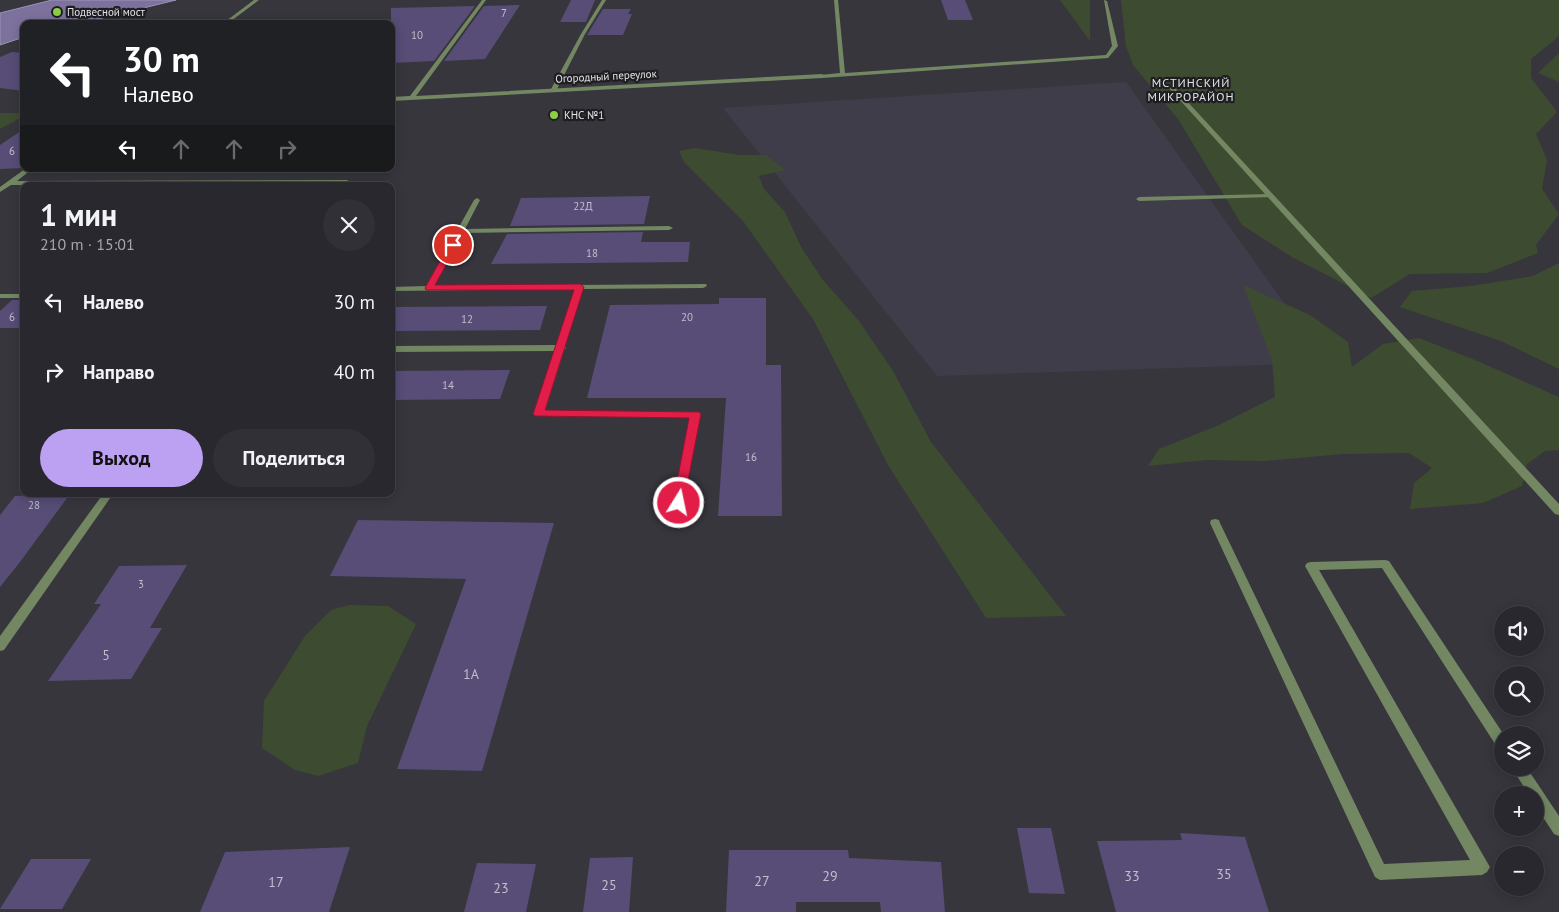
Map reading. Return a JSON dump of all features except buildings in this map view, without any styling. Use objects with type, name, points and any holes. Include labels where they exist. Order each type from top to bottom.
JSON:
[{"type":"street","points":[[230,20],[257,0]]},
{"type":"street","points":[[412,98],[484,0]]},
{"type":"street","points":[[554,89],[583,34],[604,0]]},
{"type":"street","points":[[836,0],[843,75]]},
{"type":"street","name":"Огородный переулок","points":[[395,99],[843,75],[1108,56],[1116,46],[1105,1]]},
{"type":"street","points":[[1171,87],[1559,511]]},
{"type":"street","points":[[0,190],[25,172]]},
{"type":"street","points":[[10,183],[20,183]]},
{"type":"street","points":[[1138,199],[1271,196]]},
{"type":"street","points":[[429,288],[478,200]]},
{"type":"street","points":[[461,230],[669,228]]},
{"type":"street","points":[[395,290],[703,286]]},
{"type":"street","points":[[580,287],[562,348],[539,414],[695,414],[679,503]]},
{"type":"street","points":[[0,296],[20,296]]},
{"type":"street","points":[[395,349],[562,348]]},
{"type":"street","points":[[0,646],[106,497]]},
{"type":"street","points":[[1215,523],[1380,872],[1482,867],[1311,566],[1385,564],[1494,731]]},
{"type":"street","points":[[1524,776],[1559,829]]},
{"type":"shaded area","points":[[52,0],[176,0],[94,20],[20,20],[20,38],[0,45],[0,13]]},
{"type":"shaded area","points":[[1126,82],[1327,363],[937,376],[723,108]]},
{"type":"green space","points":[[1060,0],[1090,0],[1090,41]]},
{"type":"green space","points":[[1121,0],[1559,0],[1559,36],[1531,59],[1531,78],[1557,112],[1536,134],[1547,160],[1542,189],[1559,214],[1536,245],[1538,253],[1487,273],[1410,274],[1371,298],[1292,257],[1242,225],[1178,119],[1133,65],[1126,46]]},
{"type":"green space","points":[[1559,53],[1559,82],[1538,73]]},
{"type":"green space","points":[[0,113],[20,113],[20,118],[0,129]]},
{"type":"green space","points":[[695,148],[739,155],[766,155],[785,170],[759,176],[764,189],[785,212],[801,247],[823,280],[859,321],[893,371],[931,442],[1066,616],[986,618],[888,465],[813,319],[743,221],[684,162],[679,151]]},
{"type":"green space","points":[[1559,263],[1559,369],[1501,341],[1400,307],[1412,291],[1471,286],[1533,276]]},
{"type":"green space","points":[[1243,285],[1310,315],[1348,342],[1352,367],[1383,344],[1419,338],[1480,362],[1559,397],[1559,450],[1545,451],[1527,464],[1522,486],[1483,503],[1410,509],[1414,483],[1432,468],[1409,453],[1343,454],[1264,461],[1207,460],[1148,466],[1159,449],[1219,425],[1275,397],[1272,360]]},
{"type":"green space","points":[[349,605],[388,606],[416,624],[367,726],[358,763],[318,776],[295,770],[262,748],[264,701],[305,636],[331,610]]},
{"type":"place","name":"Подвесной мост","points":[[57,12]]},
{"type":"place","name":"КНС №1","points":[[554,115]]},
{"type":"district","name":"МСТИНСКИЙ МИКРОРАЙОН","points":[[1191,89]]},
{"type":"route","points":[[453,245],[429,288],[580,287],[562,348],[539,414],[695,414],[679,503]]}]
